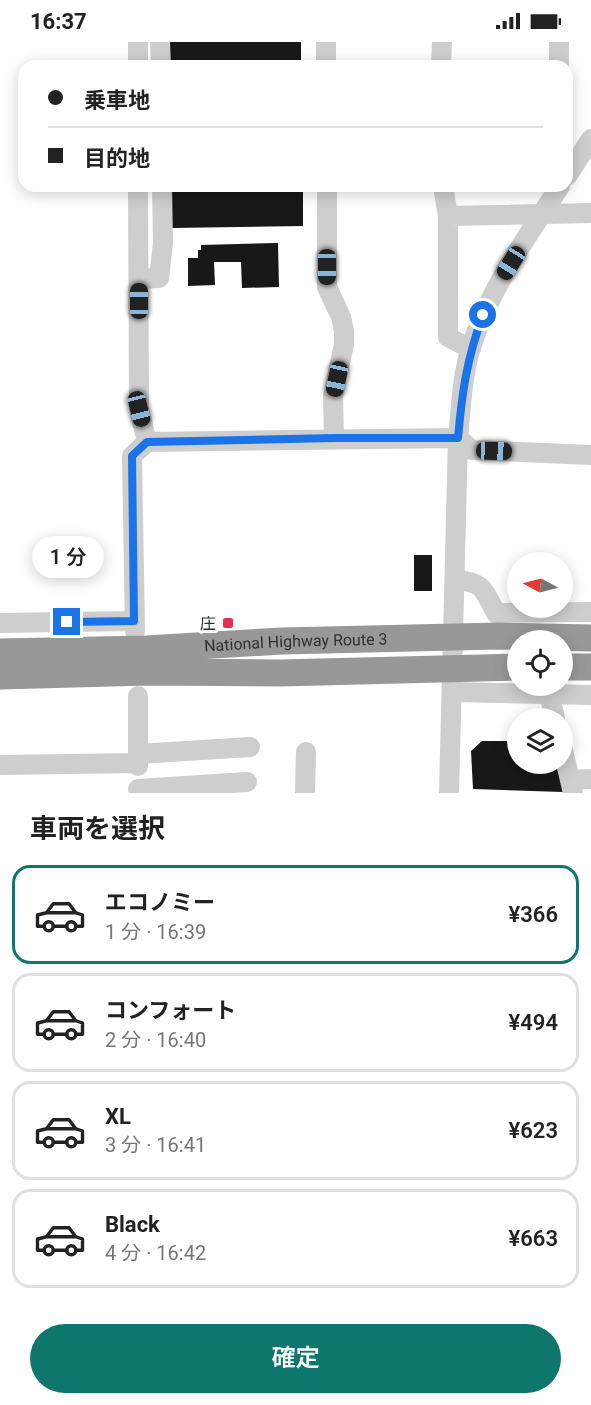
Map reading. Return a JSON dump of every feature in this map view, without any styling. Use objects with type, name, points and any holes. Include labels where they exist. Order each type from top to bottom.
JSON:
[{"type":"highway","name":"National Highway Route 3","points":[[0,652],[146,649],[282,640],[453,637],[591,638]]},
{"type":"highway","points":[[573,667],[591,667]]},
{"type":"highway","name":"National Highway Route 3","points":[[0,676],[148,672],[280,673],[453,681],[507,669]]},
{"type":"street","points":[[138,42],[138,60]]},
{"type":"street","points":[[160,42],[160,60]]},
{"type":"street","points":[[326,42],[326,60]]},
{"type":"street","points":[[441,60],[442,42]]},
{"type":"street","points":[[559,42],[559,60]]},
{"type":"street","points":[[573,160],[591,139]]},
{"type":"street","points":[[138,192],[139,409],[147,442]]},
{"type":"street","points":[[139,279],[159,278],[163,243],[162,192]]},
{"type":"street","points":[[327,192],[327,287],[341,317],[344,332],[344,344],[333,396],[334,438]]},
{"type":"street","points":[[444,192],[448,216],[448,337],[471,349]]},
{"type":"street","points":[[449,793],[458,438],[463,384],[471,349],[483,315],[501,279],[556,192]]},
{"type":"street","points":[[448,216],[591,213]]},
{"type":"street","points":[[0,623],[135,626],[132,456],[147,442],[458,438],[472,450],[591,455]]},
{"type":"street","points":[[455,579],[474,581],[482,587],[496,613],[591,612]]},
{"type":"street","points":[[453,681],[507,688]]},
{"type":"street","points":[[573,695],[591,695]]},
{"type":"street","points":[[138,696],[138,791],[247,782]]},
{"type":"street","points":[[0,765],[138,759],[250,747]]},
{"type":"street","points":[[305,793],[306,752]]},
{"type":"street","points":[[572,787],[591,779]]},
{"type":"building","points":[[169,42],[301,42],[301,60],[170,60]]},
{"type":"building","points":[[171,192],[303,192],[303,226],[172,228]]},
{"type":"building","points":[[278,243],[279,287],[242,288],[241,262],[214,262],[215,285],[188,286],[188,258],[198,258],[201,245]]},
{"type":"building","points":[[414,555],[432,555],[432,591],[414,591]]},
{"type":"building","points":[[482,741],[507,741],[507,774],[560,774],[563,792],[473,789],[471,751]]},
{"type":"place","name":"庄","points":[[228,623]]},
{"type":"route","points":[[67,622],[134,621],[132,456],[147,442],[458,438],[463,384],[471,349],[483,315]]}]
